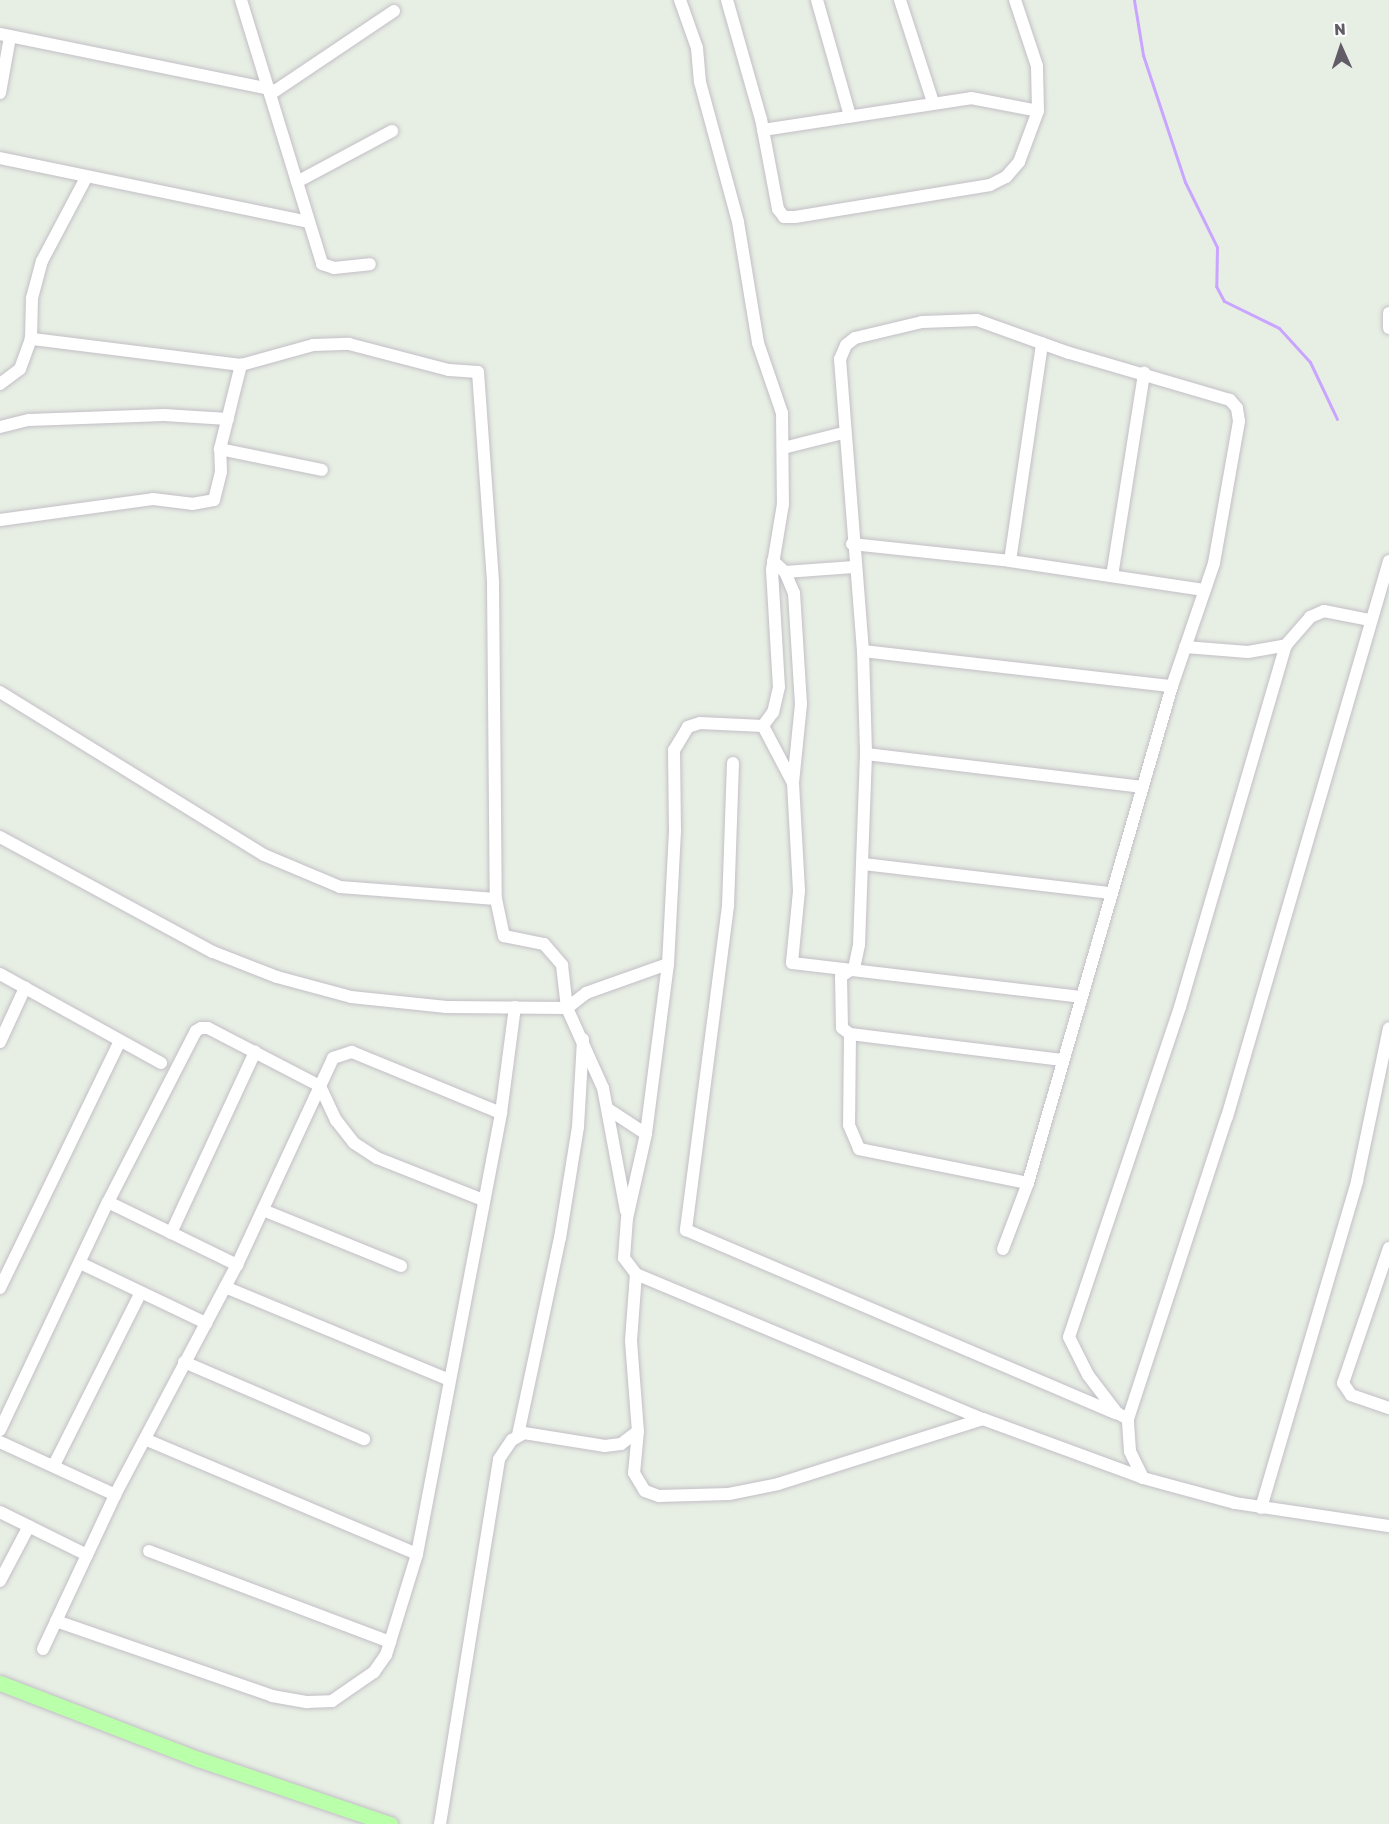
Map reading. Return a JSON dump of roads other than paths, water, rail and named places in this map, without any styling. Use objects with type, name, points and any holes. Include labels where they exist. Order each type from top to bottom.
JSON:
[{"type":"main road","points":[[0,1683],[198,1759],[390,1824]]},
{"type":"street","points":[[680,0],[697,48],[700,82],[738,222],[758,343],[782,412],[782,520],[773,561],[779,687],[774,712],[763,726]]},
{"type":"street","points":[[727,0],[763,130],[778,209],[784,217],[990,185],[1006,177],[1019,162],[1038,111],[1037,66],[1015,0]]},
{"type":"street","points":[[817,0],[850,116]]},
{"type":"street","points":[[900,0],[933,102]]},
{"type":"street","points":[[246,2],[322,264],[334,268],[370,264]]},
{"type":"street","points":[[0,93],[5,36],[271,91],[394,11]]},
{"type":"street","points":[[763,130],[933,102],[971,98],[1038,111]]},
{"type":"street","points":[[297,182],[392,131]]},
{"type":"street","points":[[0,158],[86,178],[308,222]]},
{"type":"street","points":[[0,384],[20,369],[31,339],[33,298],[42,261],[86,178]]},
{"type":"street","points":[[1389,313],[1389,328]]},
{"type":"street","points":[[1003,1249],[1028,1183],[1141,787],[1172,686],[1214,563],[1239,421],[1237,408],[1230,400],[1042,343],[977,320],[951,318],[855,338],[846,345],[840,359],[843,433],[862,651],[866,754],[860,945],[854,968],[841,976],[842,1028],[850,1034],[1062,1060]]},
{"type":"street","points":[[31,339],[241,365],[313,345],[349,344],[449,370],[478,372],[493,584],[496,899],[504,936],[544,944],[562,965],[567,1008],[594,1061],[608,1109],[627,1218]]},
{"type":"street","points":[[1010,561],[1042,343]]},
{"type":"street","points":[[0,520],[153,500],[192,504],[214,500],[221,472],[220,449],[241,365]]},
{"type":"street","points":[[1112,576],[1144,373]]},
{"type":"street","points":[[0,426],[29,420],[164,415],[228,419]]},
{"type":"street","points":[[783,448],[843,433]]},
{"type":"street","points":[[220,449],[322,470]]},
{"type":"street","points":[[852,544],[1010,561],[1204,590]]},
{"type":"street","points":[[773,561],[785,572],[796,614],[801,704],[793,783],[799,891],[792,963],[854,968],[1081,997]]},
{"type":"street","points":[[1123,1416],[1227,1117],[1389,561]]},
{"type":"street","points":[[785,572],[854,567]]},
{"type":"street","points":[[1143,1478],[1130,1451],[1123,1416],[1089,1375],[1070,1337],[1176,1018],[1286,645],[1310,617],[1324,611],[1370,620]]},
{"type":"street","points":[[1185,647],[1248,652],[1286,645]]},
{"type":"street","points":[[862,651],[1172,686]]},
{"type":"street","points":[[0,692],[264,855],[340,887],[496,899]]},
{"type":"street","points":[[763,726],[700,723],[688,727],[679,737],[674,750],[672,791],[675,831],[668,964],[646,1134],[627,1218],[624,1258],[636,1275],[983,1419],[1143,1478],[1261,1508],[1386,1526]]},
{"type":"street","points":[[763,726],[793,783]]},
{"type":"street","points":[[866,754],[1141,787]]},
{"type":"street","points":[[733,763],[728,906],[687,1230],[1123,1416]]},
{"type":"street","points":[[0,837],[185,940],[277,977],[351,997],[446,1007],[567,1008],[586,993],[668,964]]},
{"type":"street","points":[[863,864],[1111,893]]},
{"type":"street","points":[[0,974],[161,1063]]},
{"type":"street","points":[[0,1042],[25,988]]},
{"type":"street","points":[[56,1621],[272,1696],[307,1702],[332,1701],[374,1672],[390,1642],[417,1554],[501,1113],[514,1007]]},
{"type":"street","points":[[0,1430],[108,1202],[196,1031],[208,1028],[320,1086],[328,1107],[354,1143],[377,1158],[483,1200]]},
{"type":"street","points":[[1261,1508],[1357,1181],[1389,1028]]},
{"type":"street","points":[[850,1034],[849,1125],[859,1149],[1028,1183]]},
{"type":"street","points":[[440,1824],[499,1459],[518,1435],[560,1238],[578,1126],[583,1038]]},
{"type":"street","points":[[0,1288],[120,1041]]},
{"type":"street","points":[[171,1233],[255,1052]]},
{"type":"street","points":[[43,1649],[115,1495],[147,1440],[184,1362],[237,1265],[333,1058],[352,1052],[501,1113]]},
{"type":"street","points":[[608,1109],[646,1134]]},
{"type":"street","points":[[108,1202],[237,1265]]},
{"type":"street","points":[[263,1210],[401,1266]]},
{"type":"street","points":[[1389,1248],[1343,1383],[1346,1391],[1389,1407]]},
{"type":"street","points":[[80,1263],[140,1294],[206,1323]]},
{"type":"street","points":[[636,1275],[631,1341],[638,1431],[634,1473],[645,1491],[680,1497],[729,1494],[778,1484],[983,1419]]},
{"type":"street","points":[[225,1287],[450,1380]]},
{"type":"street","points":[[54,1465],[140,1294]]},
{"type":"street","points":[[184,1362],[364,1439]]},
{"type":"street","points":[[518,1435],[534,1434],[605,1446],[621,1444],[638,1431]]},
{"type":"street","points":[[147,1440],[417,1554]]},
{"type":"street","points":[[0,1442],[115,1495]]},
{"type":"street","points":[[0,1512],[87,1555]]},
{"type":"street","points":[[0,1581],[29,1526]]},
{"type":"street","points":[[149,1551],[390,1642]]},
{"type":"waterway","points":[[1134,0],[1143,55],[1185,182],[1217,247],[1216,286],[1224,301],[1279,328],[1310,362],[1337,419]]}]
